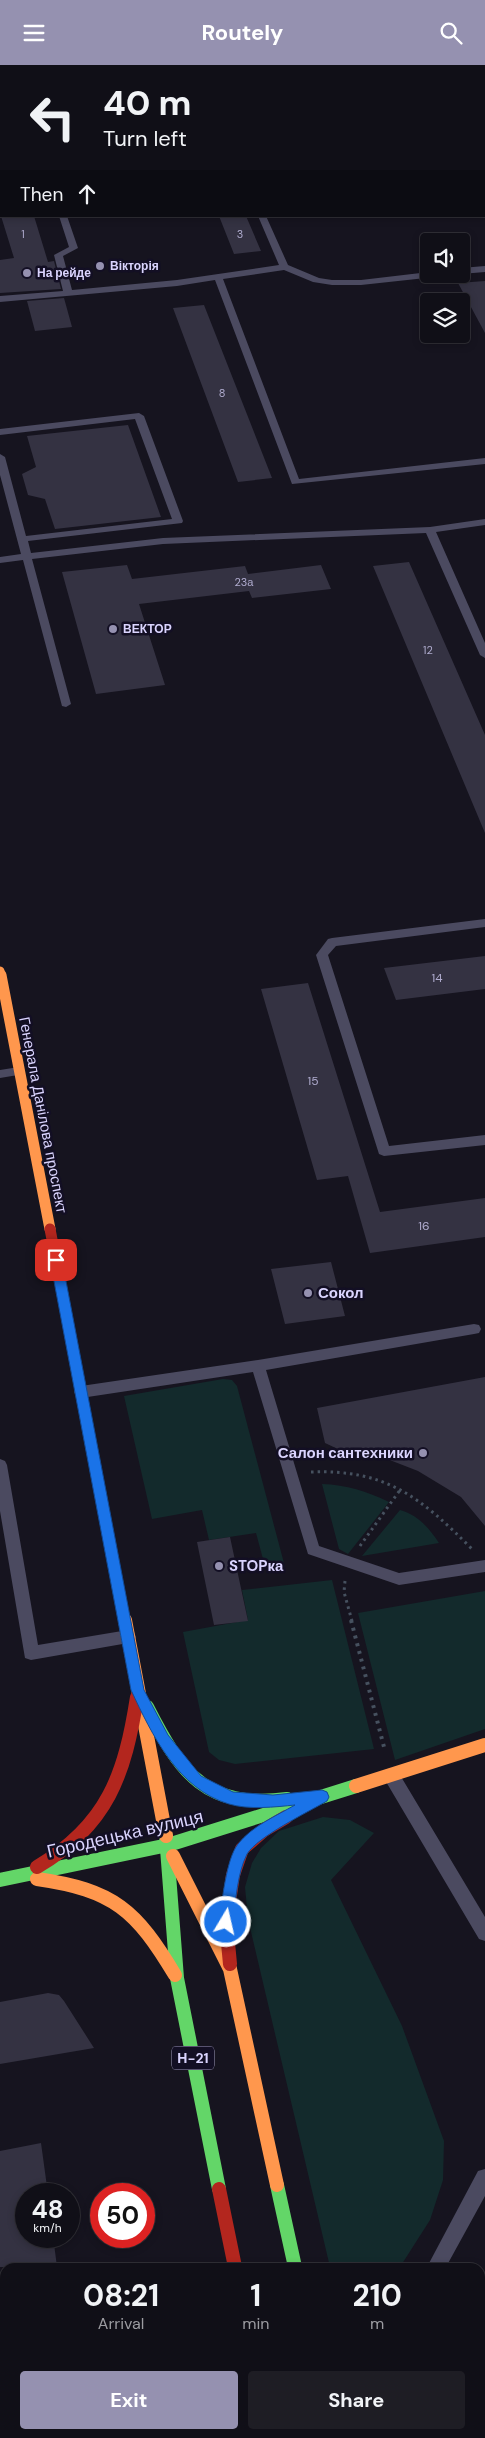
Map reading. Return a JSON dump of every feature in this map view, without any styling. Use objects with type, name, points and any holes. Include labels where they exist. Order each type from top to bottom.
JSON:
[{"type":"main road","name":"Генерала Данілова проспект","points":[[0,971],[168,1845],[177,1977],[235,2263]]},
{"type":"main road","points":[[138,1690],[163,1739],[196,1780],[231,1798],[273,1801],[322,1797]]},
{"type":"main road","points":[[5,1879],[54,1860],[86,1830],[112,1794],[128,1749],[138,1690]]},
{"type":"main road","name":"Городецька вулиця","points":[[5,1879],[168,1845],[485,1745]]},
{"type":"main road","points":[[294,2263],[230,1969],[226,1922],[233,1875],[242,1849],[264,1830],[322,1797]]},
{"type":"main road","points":[[168,1845],[230,1969]]},
{"type":"main road","points":[[5,1879],[54,1880],[99,1891],[132,1911],[156,1941],[177,1977]]},
{"type":"lane","points":[[63,217],[74,248],[58,255],[68,293]]},
{"type":"lane","points":[[262,217],[284,267]]},
{"type":"lane","points":[[0,299],[218,277],[284,267],[300,271],[319,281],[344,282],[420,275]]},
{"type":"lane","points":[[470,270],[485,269]]},
{"type":"lane","points":[[218,277],[295,482],[485,461]]},
{"type":"lane","points":[[0,432],[139,416],[178,521],[22,539]]},
{"type":"lane","points":[[0,457],[66,703]]},
{"type":"lane","points":[[0,560],[162,541],[430,530],[485,523]]},
{"type":"lane","points":[[430,530],[485,655]]},
{"type":"lane","points":[[485,923],[332,942],[322,955],[384,1151],[485,1140]]},
{"type":"lane","points":[[0,1074],[19,1071]]},
{"type":"lane","points":[[82,1392],[258,1366],[474,1329]]},
{"type":"lane","points":[[258,1366],[313,1550],[399,1579],[482,1561]]},
{"type":"lane","points":[[0,1465],[31,1653],[128,1637]]},
{"type":"lane","points":[[391,1775],[485,1933]]},
{"type":"lane","points":[[438,2263],[485,2178]]},
{"type":"path","points":[[290,1472],[339,1471],[370,1476],[400,1490],[432,1510],[482,1561]]},
{"type":"path","points":[[391,1775],[344,1592],[348,1563],[400,1490]]},
{"type":"green space","points":[[223,1379],[232,1380],[237,1386],[285,1567],[266,1570],[256,1533],[209,1540],[202,1510],[152,1519],[124,1396]]},
{"type":"green space","points":[[322,1484],[356,1489],[389,1502],[348,1554],[339,1549]]},
{"type":"green space","points":[[400,1510],[412,1515],[422,1523],[439,1543],[362,1556]]},
{"type":"green space","points":[[332,1580],[374,1749],[235,1764],[219,1760],[209,1752],[183,1632],[248,1620],[242,1590]]},
{"type":"green space","points":[[485,1591],[485,1729],[395,1760],[358,1613]]},
{"type":"green space","points":[[323,1817],[350,1820],[374,1833],[331,1880],[402,2026],[444,2141],[443,2180],[430,2220],[403,2263],[329,2263],[248,1919],[245,1887],[252,1863],[261,1848],[279,1831]]},
{"type":"building","points":[[1,217],[34,217],[48,262],[54,261],[61,289],[0,293],[0,260],[14,258]]},
{"type":"building","points":[[219,217],[246,217],[261,251],[234,254]]},
{"type":"building","points":[[485,281],[485,333],[470,305],[470,293],[463,293],[458,283]]},
{"type":"building","points":[[64,298],[72,327],[35,331],[27,301]]},
{"type":"building","points":[[204,305],[272,478],[238,482],[173,308]]},
{"type":"building","points":[[128,425],[161,517],[55,529],[45,499],[28,495],[22,474],[36,467],[27,436]]},
{"type":"building","points":[[409,562],[485,735],[485,833],[373,566]]},
{"type":"building","name":"ВЕКТОР","points":[[127,565],[132,579],[245,566],[248,574],[321,565],[331,589],[252,598],[249,591],[139,604],[165,685],[96,694],[62,572]]},
{"type":"building","points":[[485,956],[485,989],[396,1000],[384,968]]},
{"type":"building","points":[[308,983],[380,1212],[485,1198],[485,1237],[370,1253],[348,1176],[317,1180],[261,989]]},
{"type":"building","name":"Сокол","points":[[331,1262],[345,1316],[285,1324],[271,1269]]},
{"type":"building","name":"Салон сантехники","points":[[485,1377],[485,1526],[461,1497],[418,1471],[382,1457],[340,1450],[325,1443],[317,1408]]},
{"type":"building","name":"STOPка","points":[[230,1537],[248,1621],[214,1625],[197,1542]]},
{"type":"building","points":[[48,1993],[59,1995],[94,2048],[0,2064],[0,2002]]},
{"type":"building","points":[[41,2143],[46,2183],[15,2183],[15,2248],[55,2248],[56,2263],[0,2263],[0,2151]]},
{"type":"traffic: fast","points":[[147,1707],[171,1750],[193,1776],[206,1787],[220,1795],[242,1801],[255,1802],[287,1799]]},
{"type":"traffic: fast","points":[[0,1880],[168,1845],[356,1786]]},
{"type":"traffic: fast","points":[[166,1836],[177,1978],[219,2189]]},
{"type":"traffic: fast","points":[[277,2185],[294,2263]]},
{"type":"traffic: slow","points":[[0,971],[50,1229]]},
{"type":"traffic: slow","points":[[111,1549],[166,1836]]},
{"type":"traffic: slow","points":[[356,1786],[485,1745]]},
{"type":"traffic: slow","points":[[173,1856],[230,1969],[277,2185]]},
{"type":"traffic: slow","points":[[37,1879],[86,1888],[121,1906],[135,1918],[148,1934],[175,1975]]},
{"type":"traffic: jam","points":[[50,1229],[111,1549]]},
{"type":"traffic: jam","points":[[37,1867],[69,1846],[83,1833],[105,1803],[122,1768],[128,1750],[137,1697]]},
{"type":"traffic: jam","points":[[230,1964],[226,1922],[233,1875],[242,1849],[264,1830],[286,1817]]},
{"type":"traffic: jam","points":[[219,2189],[234,2263]]},
{"type":"place","name":"Вікторія","points":[[100,266]]},
{"type":"place","name":"На рейде","points":[[27,273]]},
{"type":"place","name":"ВЕКТОР","points":[[113,629]]},
{"type":"place","name":"Сокол","points":[[308,1293]]},
{"type":"place","name":"Салон сантехники","points":[[423,1453]]},
{"type":"place","name":"STOPка","points":[[219,1566]]},
{"type":"route","points":[[56,1260],[138,1690],[163,1739],[196,1780],[231,1798],[273,1801],[322,1797],[264,1830],[242,1849],[233,1875],[226,1922]]}]
